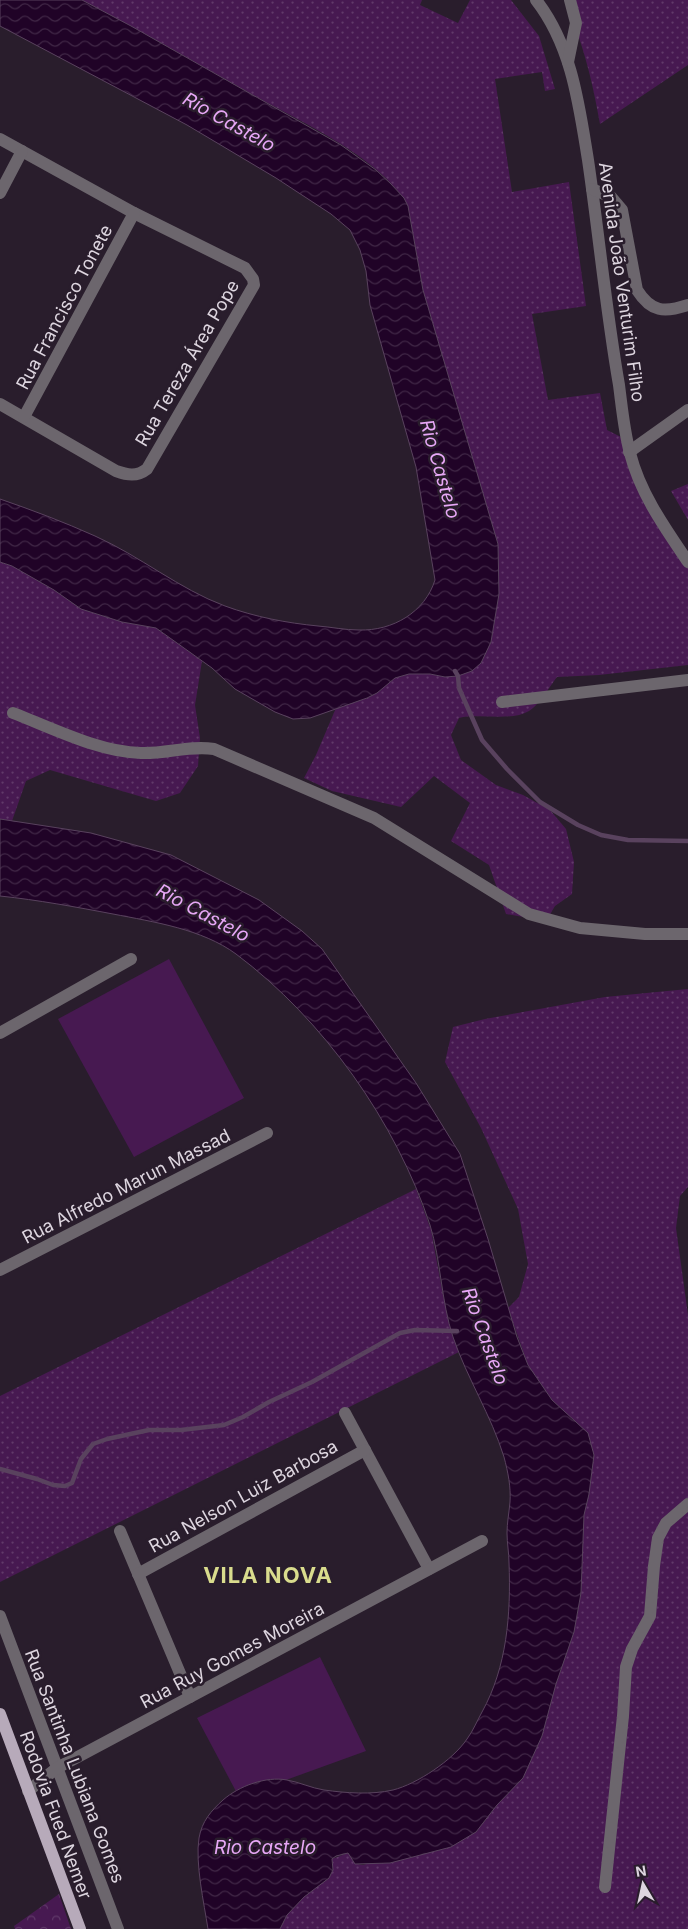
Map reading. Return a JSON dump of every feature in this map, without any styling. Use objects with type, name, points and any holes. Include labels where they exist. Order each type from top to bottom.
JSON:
[{"type":"main road","name":"Rodovia Fued Nemer","points":[[0,1714],[80,1929]]},
{"type":"street","name":"Avenida João Venturim Filho","points":[[536,0],[554,28],[568,62],[579,105],[592,189],[612,347],[630,452],[647,497],[658,518],[688,562]]},
{"type":"street","points":[[568,62],[576,23],[570,0]]},
{"type":"street","points":[[0,139],[134,214]]},
{"type":"street","points":[[0,193],[22,151]]},
{"type":"street","points":[[592,189],[611,197],[622,210],[637,290],[644,301],[653,308],[667,310],[688,305]]},
{"type":"street","name":"Rua Tereza Área Pope","points":[[24,418],[116,471],[131,475],[138,474],[147,469],[254,285],[250,272],[245,268],[134,214]]},
{"type":"street","name":"Rua Francisco Tonete","points":[[24,418],[134,214]]},
{"type":"street","points":[[0,404],[24,418]]},
{"type":"street","points":[[630,452],[688,410]]},
{"type":"street","points":[[502,702],[688,680]]},
{"type":"street","points":[[13,713],[86,741],[126,752],[165,752],[202,747],[214,749],[374,818],[529,914],[580,928],[645,934],[688,934]]},
{"type":"street","points":[[0,1033],[132,960]]},
{"type":"street","name":"Rua Alfredo Marun Massad","points":[[0,1270],[267,1133]]},
{"type":"street","points":[[345,1413],[429,1570]]},
{"type":"street","name":"Rua Nelson Luiz Barbosa","points":[[138,1574],[365,1450]]},
{"type":"street","points":[[605,1886],[623,1716],[626,1667],[632,1649],[650,1616],[658,1538],[666,1522],[688,1504]]},
{"type":"street","points":[[120,1531],[190,1698]]},
{"type":"street","name":"Rua Ruy Gomes Moreira","points":[[28,1791],[57,1768],[482,1541]]},
{"type":"street","name":"Rua Santinha Lubiana Gomes","points":[[0,1616],[118,1929]]},
{"type":"green space","points":[[82,0],[422,0],[420,5],[458,23],[470,0],[511,0],[539,36],[555,89],[545,91],[542,72],[495,79],[512,192],[569,182],[586,306],[532,314],[548,400],[600,393],[607,430],[627,440],[639,480],[688,568],[688,665],[599,675],[557,677],[529,711],[504,717],[476,716],[459,718],[451,735],[461,760],[496,785],[523,795],[550,810],[566,829],[574,862],[572,894],[555,906],[546,921],[506,914],[489,865],[451,841],[470,803],[434,776],[401,807],[332,791],[304,778],[336,708],[377,693],[395,678],[409,674],[430,674],[445,677],[481,663],[491,642],[499,594],[498,544],[423,290],[408,206],[396,188],[379,172],[336,141]]},
{"type":"green space","points":[[564,0],[688,0],[688,65],[600,124],[586,61],[577,31]]},
{"type":"green space","points":[[688,484],[688,520],[671,491]]},
{"type":"green space","points":[[0,562],[12,566],[54,590],[81,609],[122,622],[156,628],[202,661],[195,705],[200,738],[198,766],[180,793],[156,801],[50,770],[26,781],[12,821],[0,819]]},
{"type":"green space","points":[[169,959],[244,1098],[134,1157],[58,1019]]},
{"type":"green space","points":[[688,989],[688,1187],[680,1196],[676,1228],[688,1315],[688,1929],[280,1929],[287,1915],[304,1897],[329,1878],[333,1870],[332,1859],[348,1853],[355,1863],[363,1865],[476,1832],[497,1805],[523,1778],[542,1736],[556,1684],[574,1632],[581,1593],[584,1515],[594,1455],[579,1425],[552,1400],[528,1365],[508,1308],[519,1297],[528,1264],[518,1209],[481,1128],[445,1062],[453,1027],[485,1019],[605,997]]},
{"type":"green space","points":[[416,1189],[431,1230],[443,1295],[459,1352],[0,1582],[0,1396]]},
{"type":"green space","points":[[320,1657],[366,1751],[239,1797],[197,1718]]},
{"type":"green space","points":[[59,1894],[71,1929],[15,1929],[14,1926]]},
{"type":"water","name":"Rio Castelo","points":[[0,0],[82,0],[341,145],[376,170],[404,198],[408,206],[423,290],[498,544],[499,594],[491,642],[481,663],[472,671],[458,676],[445,677],[430,674],[409,674],[395,678],[377,693],[367,698],[310,718],[293,719],[275,712],[235,689],[212,668],[156,628],[122,622],[81,609],[54,590],[12,566],[0,562],[0,499],[48,516],[112,544],[208,599],[248,613],[283,621],[354,630],[384,627],[395,623],[416,610],[424,601],[435,580],[416,467],[370,305],[366,271],[360,250],[350,230],[331,214],[276,178],[187,125],[0,26]]},
{"type":"water","name":"Rio Castelo","points":[[0,819],[91,833],[171,855],[259,900],[302,931],[322,949],[416,1083],[460,1154],[517,1337],[528,1365],[552,1400],[588,1433],[594,1455],[584,1515],[581,1593],[574,1632],[556,1684],[542,1736],[523,1778],[497,1805],[476,1832],[451,1847],[390,1863],[355,1864],[348,1853],[336,1856],[332,1859],[333,1870],[329,1878],[304,1897],[287,1915],[280,1929],[208,1929],[198,1859],[200,1832],[205,1821],[211,1812],[229,1795],[253,1783],[279,1779],[332,1791],[358,1793],[385,1792],[402,1787],[423,1777],[444,1763],[461,1747],[471,1733],[490,1695],[497,1677],[506,1640],[509,1601],[507,1533],[510,1496],[505,1463],[493,1426],[453,1337],[446,1309],[434,1238],[415,1186],[398,1148],[377,1111],[327,1041],[268,980],[236,954],[208,938],[193,932],[145,920],[0,896]]},
{"type":"waterway","points":[[455,671],[458,676],[459,688],[482,740],[507,769],[540,802],[578,825],[601,835],[628,840],[688,841]]},
{"type":"waterway","points":[[0,1469],[53,1485],[65,1486],[72,1483],[81,1459],[93,1444],[149,1430],[181,1430],[224,1425],[312,1382],[400,1333],[415,1330],[457,1331]]},
{"type":"district","name":"VILA NOVA","points":[[268,1575]]}]
